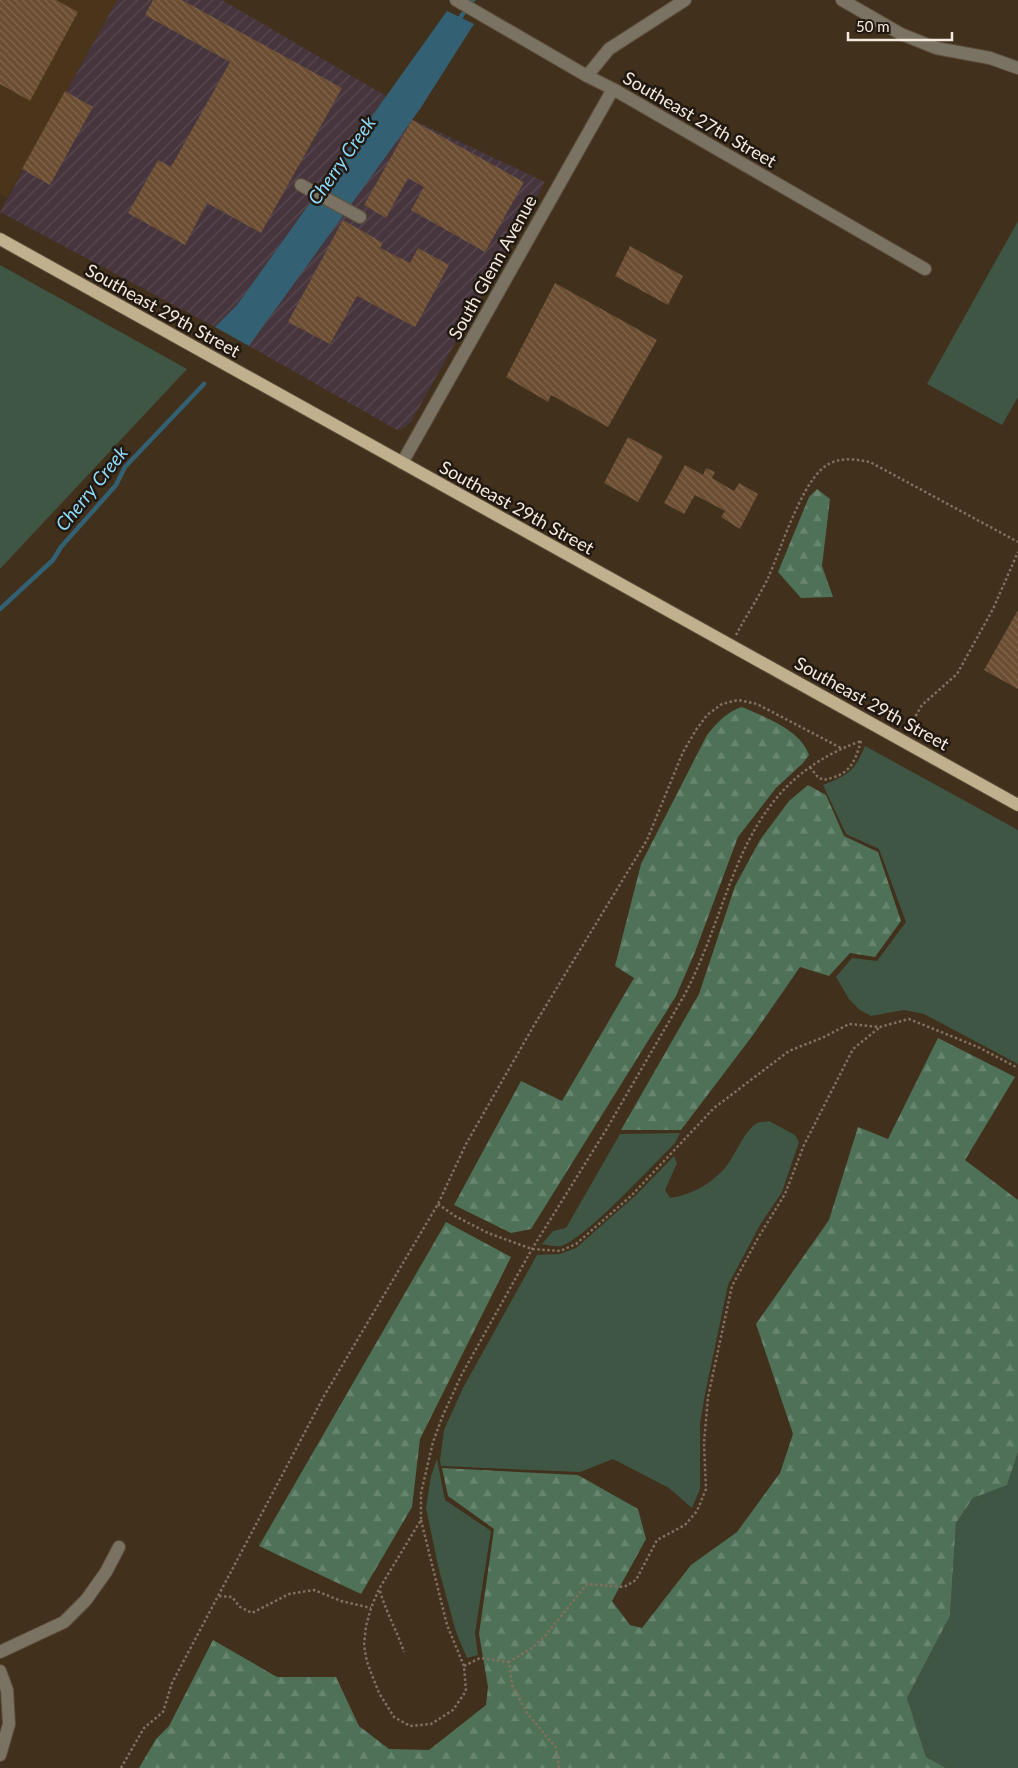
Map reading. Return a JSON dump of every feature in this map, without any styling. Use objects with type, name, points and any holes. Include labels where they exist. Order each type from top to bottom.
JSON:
[{"type":"main road","name":"Southeast 29th Street","points":[[0,239],[1018,805]]},
{"type":"street","name":"Southeast 27th Street","points":[[456,0],[925,269]]},
{"type":"street","points":[[587,76],[609,49],[685,0]]},
{"type":"street","points":[[842,0],[901,34],[936,48],[990,58],[1018,68]]},
{"type":"street","name":"South Glenn Avenue","points":[[402,463],[613,89]]},
{"type":"street","points":[[302,185],[360,217]]},
{"type":"street","points":[[0,1652],[64,1622],[86,1600],[106,1572],[119,1547]]},
{"type":"street","points":[[0,1671],[7,1690],[9,1724],[0,1755]]},
{"type":"path","points":[[730,645],[767,579],[811,480],[824,467],[839,460],[852,458],[870,462],[1018,542]]},
{"type":"path","points":[[902,740],[922,705],[957,674],[993,609],[1018,552]]},
{"type":"path","points":[[121,1768],[144,1728],[163,1712],[172,1683],[324,1396],[438,1204],[466,1144],[533,1027],[647,840],[683,752],[707,715],[722,704],[738,700],[757,704],[841,748]]},
{"type":"path","points":[[421,1520],[379,1589],[366,1626],[364,1645],[367,1662],[379,1693],[394,1717],[410,1726],[431,1724],[453,1710],[466,1691],[464,1666],[447,1625],[421,1520],[422,1493],[427,1467],[433,1442],[443,1415],[462,1374],[532,1249],[606,1130],[696,973],[727,888],[754,829],[774,800],[810,767],[825,756],[861,741],[852,766],[835,778],[823,780],[810,767]]},
{"type":"path","points":[[438,1204],[455,1216],[488,1233],[532,1249],[560,1250],[576,1244],[630,1196],[714,1108],[790,1051],[849,1024],[880,1027],[908,1019],[978,1046],[1018,1068]]},
{"type":"path","points":[[464,1666],[480,1658],[509,1662],[533,1647],[545,1636],[587,1584],[624,1587],[636,1580],[657,1540],[684,1525],[697,1512],[706,1489],[704,1443],[708,1397],[732,1286],[758,1238],[786,1194],[804,1145],[853,1049],[880,1027]]},
{"type":"path","points":[[379,1589],[404,1652]]},
{"type":"path","points":[[218,1596],[232,1597],[240,1607],[252,1612],[289,1594],[314,1590],[341,1601],[371,1608]]},
{"type":"path","points":[[509,1662],[512,1685],[527,1713],[556,1748],[559,1768]]},
{"type":"shaded area","points":[[0,0],[117,0],[7,198],[0,194]]},
{"type":"shaded area","points":[[117,0],[222,0],[386,96],[237,305],[215,327],[0,212]]},
{"type":"shaded area","points":[[411,119],[545,182],[411,422],[397,430],[249,346]]},
{"type":"green space","points":[[1018,221],[1018,397],[1002,425],[927,384]]},
{"type":"green space","points":[[0,265],[187,369],[0,569]]},
{"type":"green space","points":[[817,489],[830,499],[822,566],[833,597],[801,598],[778,572],[809,497]]},
{"type":"green space","points":[[742,707],[790,731],[805,746],[809,755],[776,788],[738,837],[695,952],[676,996],[531,1229],[511,1233],[454,1205],[521,1081],[562,1101],[634,978],[615,966],[641,864],[707,735],[727,715]]},
{"type":"green space","points":[[865,746],[1018,830],[1018,1064],[924,1014],[904,1010],[871,1016],[860,1010],[849,999],[836,977],[852,958],[877,961],[906,922],[879,849],[846,834],[823,785],[849,772],[857,762]]},
{"type":"green space","points":[[808,785],[826,795],[844,836],[878,852],[901,921],[875,957],[850,953],[829,976],[800,967],[753,1035],[681,1130],[621,1130],[699,994],[735,886],[760,840],[789,801]]},
{"type":"green space","points":[[938,1038],[1015,1077],[965,1160],[1018,1200],[1018,1452],[1007,1485],[973,1498],[956,1523],[950,1616],[907,1698],[926,1757],[946,1768],[139,1768],[156,1739],[169,1726],[213,1640],[277,1677],[336,1677],[359,1726],[389,1749],[429,1750],[486,1705],[488,1687],[479,1634],[494,1529],[448,1496],[442,1468],[578,1475],[638,1509],[646,1539],[612,1601],[630,1625],[642,1628],[691,1565],[737,1532],[780,1473],[793,1434],[756,1324],[829,1220],[858,1127],[888,1139]]},
{"type":"green space","points":[[769,1121],[795,1135],[799,1142],[782,1192],[760,1225],[728,1285],[700,1424],[700,1489],[692,1508],[669,1488],[613,1459],[580,1472],[441,1466],[444,1430],[463,1388],[537,1255],[560,1254],[576,1248],[636,1195],[674,1156],[677,1163],[665,1190],[670,1198],[700,1188],[725,1168],[752,1127],[757,1123]]},
{"type":"green space","points":[[680,1133],[675,1143],[619,1200],[585,1231],[561,1246],[542,1244],[553,1231],[566,1228],[620,1134]]},
{"type":"green space","points":[[446,1222],[511,1257],[420,1439],[412,1507],[361,1594],[259,1546]]},
{"type":"green space","points":[[1018,1452],[1018,1768],[946,1768],[926,1757],[907,1698],[950,1616],[956,1523],[973,1498],[1007,1484]]},
{"type":"green space","points":[[437,1459],[445,1500],[491,1531],[475,1633],[478,1655],[467,1658],[456,1632],[439,1570],[426,1508],[431,1476]]},
{"type":"water","points":[[447,11],[474,24],[420,109],[249,346],[215,327],[237,305]]},
{"type":"building","points":[[0,0],[56,0],[78,12],[30,101],[0,84]]},
{"type":"building","points":[[153,0],[182,0],[342,88],[261,233],[207,203],[185,245],[128,213],[158,160],[171,167],[230,62],[145,15]]},
{"type":"building","points":[[65,91],[93,107],[50,185],[22,169]]},
{"type":"building","points":[[412,120],[524,182],[485,252],[411,210],[424,187],[408,178],[386,218],[364,205]]},
{"type":"building","points":[[343,220],[383,243],[380,248],[410,263],[418,248],[449,265],[415,327],[357,296],[330,344],[288,322]]},
{"type":"building","points":[[630,246],[683,276],[668,305],[615,276]]},
{"type":"building","points":[[555,283],[657,340],[608,427],[551,395],[548,402],[506,377]]},
{"type":"building","points":[[628,437],[663,456],[638,502],[604,483]]},
{"type":"building","points":[[685,465],[703,475],[706,468],[715,472],[712,478],[734,491],[739,483],[758,494],[740,529],[721,517],[725,511],[695,495],[684,514],[664,503]]},
{"type":"building","points":[[1018,610],[1018,689],[984,670]]},
{"type":"waterway","name":"Cherry Creek","points":[[457,22],[473,0]]},
{"type":"waterway","name":"Cherry Creek","points":[[0,609],[53,560],[61,547],[116,485],[125,467],[204,384]]}]
